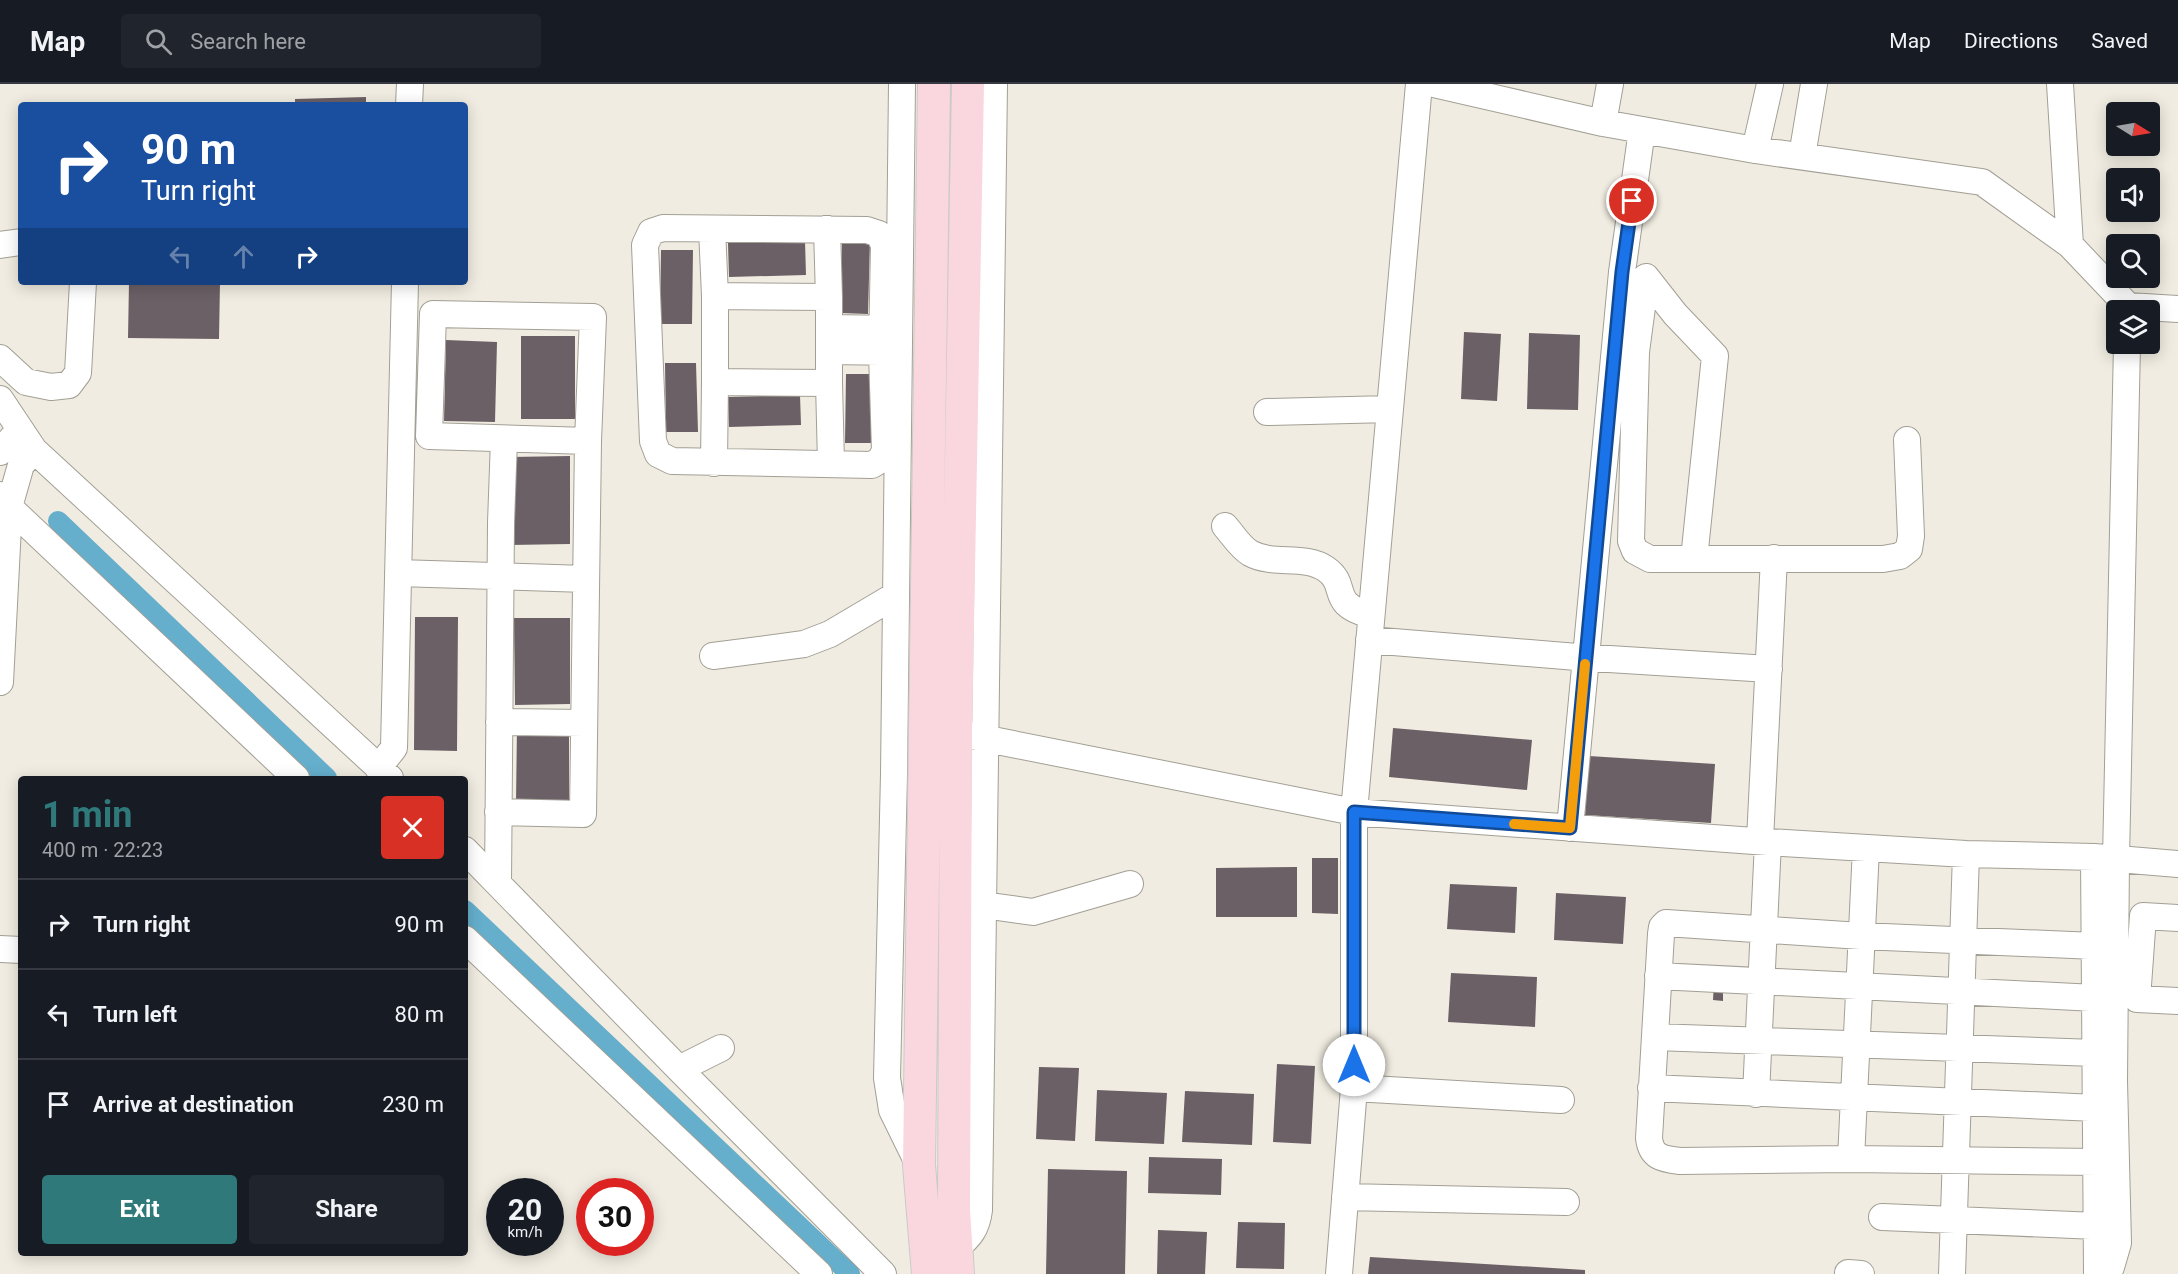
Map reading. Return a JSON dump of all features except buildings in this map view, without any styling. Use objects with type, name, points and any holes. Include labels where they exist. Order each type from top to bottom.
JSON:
[{"type":"main road","points":[[928,1274],[919,1165],[934,84]]},
{"type":"main road","points":[[957,1261],[954,1210],[971,734],[968,84]]},
{"type":"street","points":[[409,102],[410,84]]},
{"type":"street","points":[[902,84],[891,340],[885,451],[880,460],[872,465],[672,461],[658,454],[653,441],[645,245],[651,232],[663,228],[867,230],[879,234],[884,245],[891,340],[896,596],[887,1078],[892,1110],[919,1165]]},
{"type":"street","points":[[957,1261],[974,1230],[979,1210],[983,904],[971,734],[988,430],[994,84]]},
{"type":"street","points":[[1339,1274],[1354,1088],[1354,812],[1419,84]]},
{"type":"street","points":[[1434,84],[1642,130],[1755,150],[1982,182],[2070,245],[2121,300]]},
{"type":"street","points":[[1603,123],[1610,84]]},
{"type":"street","points":[[1755,150],[1770,84]]},
{"type":"street","points":[[1802,156],[1814,84]]},
{"type":"street","points":[[2060,84],[2070,245]]},
{"type":"street","points":[[1570,828],[1622,272],[1642,130]]},
{"type":"street","points":[[712,229],[715,296],[714,462]]},
{"type":"street","points":[[828,229],[831,463]]},
{"type":"street","points":[[0,245],[18,242]]},
{"type":"street","points":[[1694,559],[1715,356],[1675,314],[1646,278],[1636,352],[1631,532],[1631,541],[1635,551],[1650,559],[1694,559],[1774,558],[1883,559],[1900,556],[1909,549],[1911,536],[1907,440]]},
{"type":"street","points":[[0,358],[26,382],[51,387],[69,385],[78,373],[82,285]]},
{"type":"street","points":[[15,422],[384,773],[394,748],[405,285]]},
{"type":"street","points":[[715,296],[829,297]]},
{"type":"street","points":[[2160,309],[2178,309]]},
{"type":"street","points":[[495,820],[583,814],[588,441],[593,317],[433,314],[429,436],[588,441]]},
{"type":"street","points":[[829,339],[891,340]]},
{"type":"street","points":[[2105,858],[2095,946],[2095,1053],[2105,1081],[2096,1108],[2097,1273],[2111,1267],[2118,1243],[2105,1081],[2105,858],[2127,354]]},
{"type":"street","points":[[0,452],[15,422],[26,382]]},
{"type":"street","points":[[715,382],[829,383]]},
{"type":"street","points":[[1267,412],[1390,409]]},
{"type":"street","points":[[0,682],[5,501],[21,465],[15,422]]},
{"type":"street","points":[[495,820],[494,577],[504,439]]},
{"type":"street","points":[[5,501],[294,776]]},
{"type":"street","points":[[1225,526],[1243,548],[1261,558],[1320,566],[1334,577],[1347,606],[1371,615]]},
{"type":"street","points":[[1598,528],[1631,532]]},
{"type":"street","points":[[1756,1094],[1764,929],[1764,841],[1774,558]]},
{"type":"street","points":[[398,573],[586,579]]},
{"type":"street","points":[[493,878],[499,722],[494,577]]},
{"type":"street","points":[[713,656],[804,644],[830,634],[896,596]]},
{"type":"street","points":[[1369,640],[1769,669]]},
{"type":"street","points":[[499,722],[584,723]]},
{"type":"street","points":[[924,727],[971,734],[1354,812],[1866,848],[1966,854],[2105,858],[2178,864]]},
{"type":"street","points":[[1851,1159],[1866,848]]},
{"type":"street","points":[[468,853],[883,1274]]},
{"type":"street","points":[[1952,1274],[1966,854]]},
{"type":"street","points":[[983,904],[1033,912],[1130,884]]},
{"type":"street","points":[[2178,918],[2143,916],[2137,999],[2178,1001]]},
{"type":"street","points":[[2095,946],[1861,936],[1666,923],[1662,927],[1661,934],[1649,1138],[1650,1149],[1665,1159],[1680,1161],[1851,1159],[2097,1162]]},
{"type":"street","points":[[468,942],[819,1274]]},
{"type":"street","points":[[0,949],[18,950]]},
{"type":"street","points":[[1658,976],[2095,998]]},
{"type":"street","points":[[1655,1037],[2095,1053]]},
{"type":"street","points":[[679,1069],[721,1048]]},
{"type":"street","points":[[1354,1088],[1561,1100]]},
{"type":"street","points":[[1652,1088],[2096,1108]]},
{"type":"street","points":[[1345,1197],[1566,1202]]},
{"type":"street","points":[[1882,1216],[2097,1226]]},
{"type":"waterway","points":[[58,521],[325,776]]},
{"type":"waterway","points":[[468,913],[850,1274]]},
{"type":"slow traffic","points":[[1514,824],[1570,828],[1585,664]]},
{"type":"route","points":[[1354,1065],[1354,812],[1570,828],[1622,272],[1632,201]]}]
